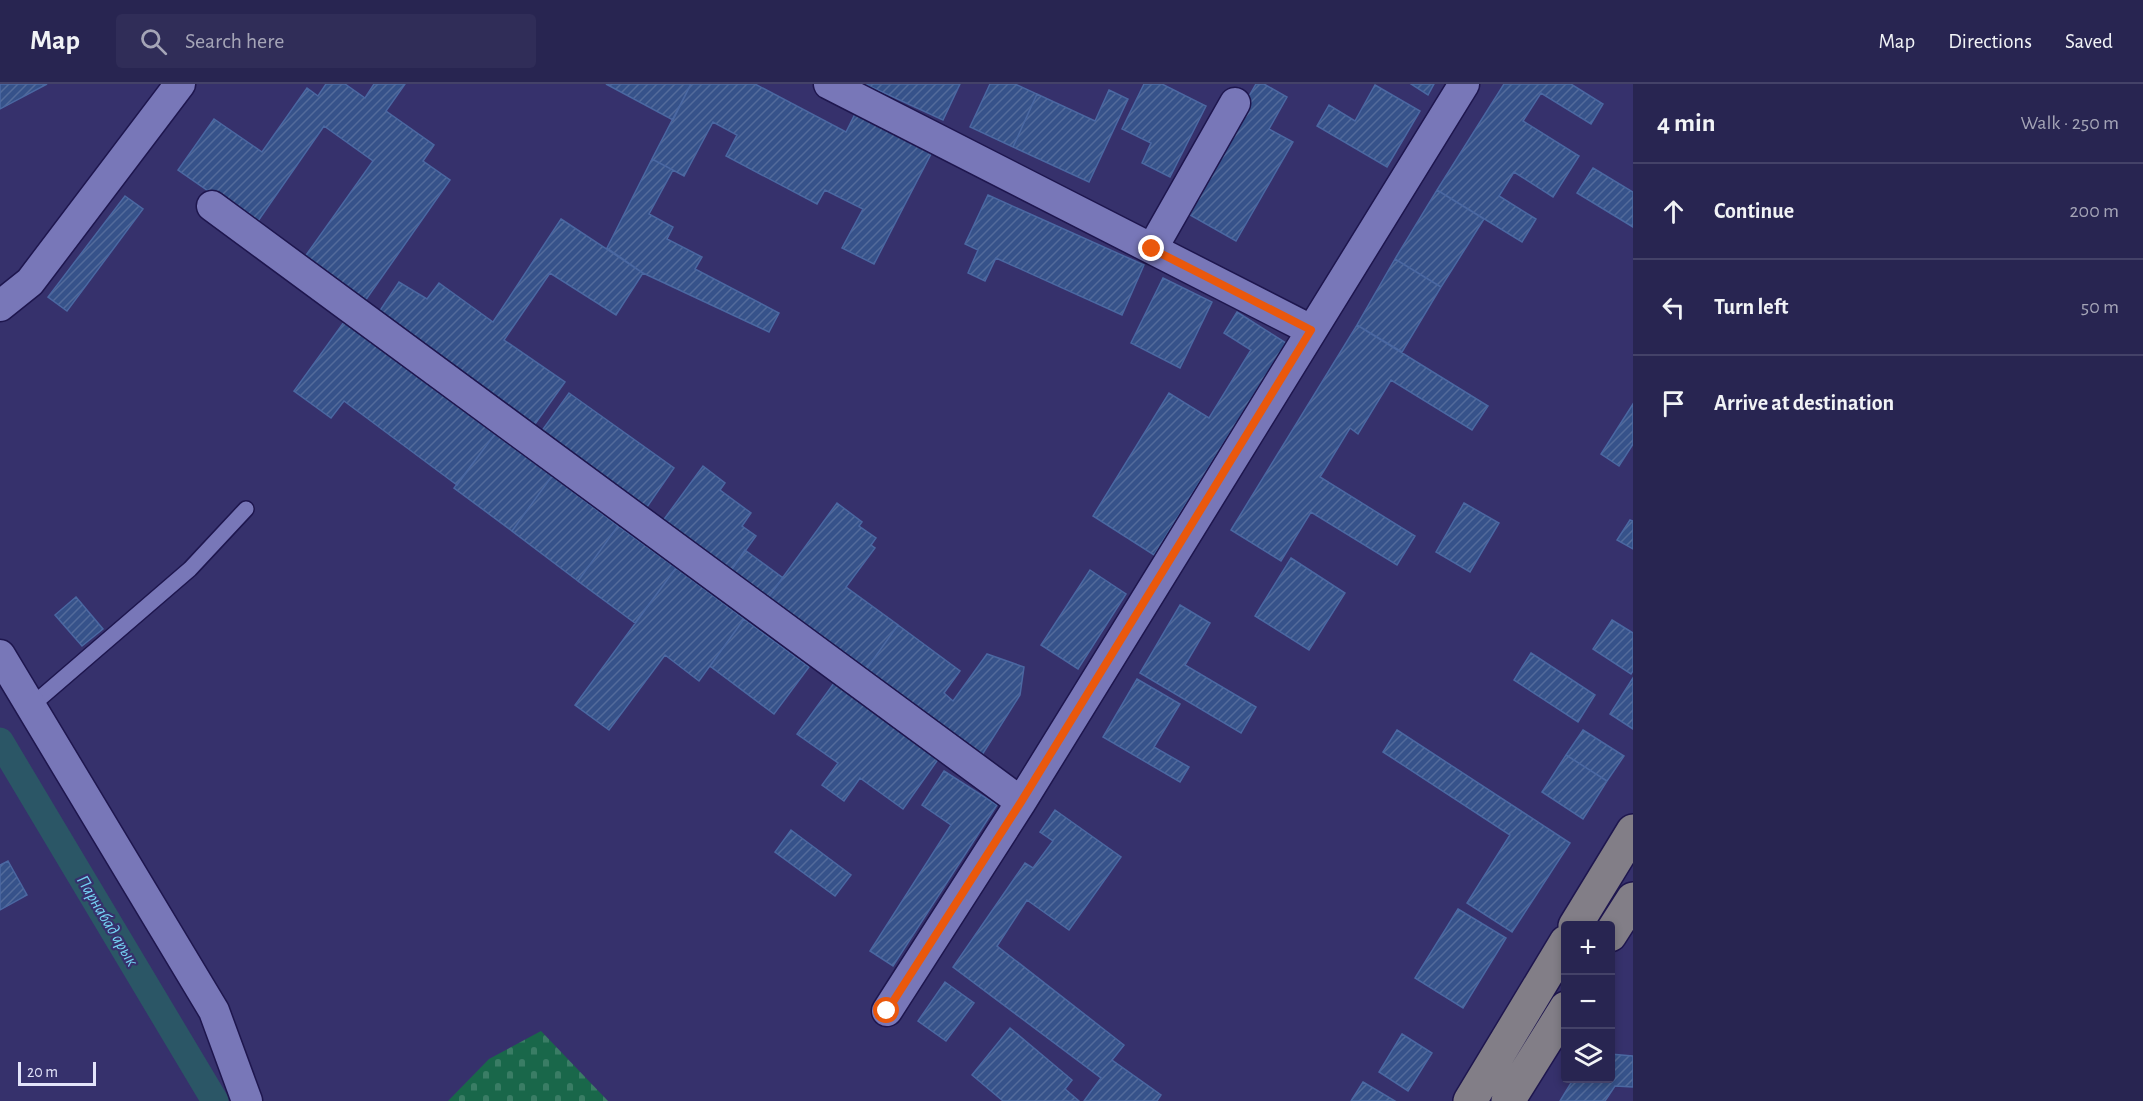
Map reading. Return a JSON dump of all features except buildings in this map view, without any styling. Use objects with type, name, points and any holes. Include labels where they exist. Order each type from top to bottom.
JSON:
[{"type":"main road","points":[[1578,921],[1629,847]]},
{"type":"main road","points":[[1615,928],[1633,899]]},
{"type":"main road","points":[[1470,1101],[1561,950]]},
{"type":"main road","points":[[1508,1101],[1561,1016]]},
{"type":"street","points":[[0,306],[30,282],[180,84]]},
{"type":"street","points":[[829,84],[1311,330]]},
{"type":"street","points":[[887,1011],[1021,802],[1464,84]]},
{"type":"street","points":[[1152,249],[1235,103]]},
{"type":"street","points":[[212,206],[1021,802]]},
{"type":"street","points":[[0,655],[214,1011],[247,1101]]},
{"type":"lane","points":[[31,706],[190,569],[246,509]]},
{"type":"green space","points":[[541,1031],[608,1101],[448,1101],[489,1059]]},
{"type":"waterway","name":"Парнабад арык","points":[[0,741],[215,1101]]},
{"type":"route","points":[[887,1011],[1021,802],[1311,330],[1152,249]]}]
